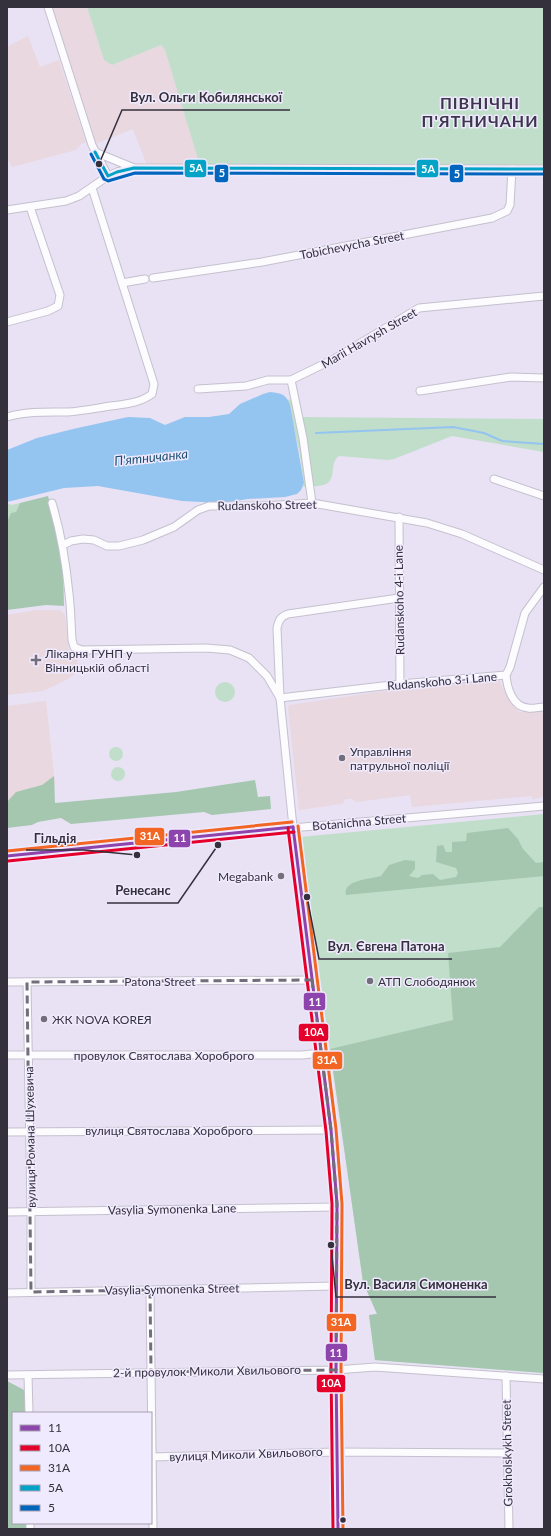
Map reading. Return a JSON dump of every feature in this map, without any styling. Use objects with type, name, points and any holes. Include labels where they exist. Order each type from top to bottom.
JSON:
[{"type":"street","points":[[48,7],[95,152],[108,176]]},
{"type":"street","points":[[95,152],[134,168]]},
{"type":"street","points":[[7,210],[66,201],[80,196],[108,176],[134,168],[544,169]]},
{"type":"street","name":"Tobichevycha Street","points":[[154,278],[262,262],[492,218],[507,211],[510,205],[512,169]]},
{"type":"street","points":[[7,417],[17,414],[38,412],[70,412],[128,404],[144,400],[152,394],[154,384],[92,188]]},
{"type":"street","points":[[7,322],[48,311],[58,306],[60,295],[30,207]]},
{"type":"street","points":[[122,283],[144,280]]},
{"type":"street","name":"Marii Havrysh Street","points":[[198,389],[246,386],[268,380],[291,380],[332,360],[419,308],[544,296]]},
{"type":"street","points":[[420,391],[511,377],[544,378]]},
{"type":"street","points":[[291,380],[304,438],[312,502]]},
{"type":"street","points":[[494,479],[544,496]]},
{"type":"street","name":"Rudanskoho Street","points":[[63,545],[71,541],[83,539],[94,540],[107,546],[119,546],[143,540],[174,527],[198,510],[209,506],[263,506],[312,502],[427,523],[462,534],[544,570]]},
{"type":"street","points":[[52,503],[63,545],[70,596],[69,608],[74,647],[82,650],[206,648],[230,650],[249,658],[267,676],[280,698]]},
{"type":"street","name":"Rudanskoho 4-i Lane","points":[[399,517],[400,684]]},
{"type":"street","name":"Rudanskoho 3-i Lane","points":[[280,698],[400,684],[506,675],[510,667],[525,613],[544,587]]},
{"type":"street","points":[[338,1529],[336,1452],[337,1207],[331,1130],[293,827],[280,698],[277,628],[279,620],[282,616],[399,598]]},
{"type":"street","points":[[506,675],[506,683],[510,694],[518,704],[526,708],[544,707]]},
{"type":"street","name":"Botanichna Street","points":[[7,856],[293,827],[544,806]]},
{"type":"street","name":"Patona Street","points":[[7,982],[312,980]]},
{"type":"street","name":"вулиця Романа Шухевича","points":[[27,982],[31,1292]]},
{"type":"street","name":"провулок Святослава Хороброго","points":[[7,1055],[302,1055],[321,1053]]},
{"type":"street","name":"вулиця Святослава Хороброго","points":[[7,1132],[331,1130]]},
{"type":"street","name":"Vasylia Symonenka Lane","points":[[7,1212],[337,1207]]},
{"type":"street","name":"Vasylia Symonenka Street","points":[[7,1294],[31,1292],[336,1286]]},
{"type":"street","points":[[150,1290],[151,1412]]},
{"type":"street","name":"2-й провулок Миколи Хвильового","points":[[7,1374],[28,1375],[336,1370],[375,1367],[544,1379]]},
{"type":"street","points":[[28,1375],[29,1412]]},
{"type":"street","name":"Grokholskykh Street","points":[[506,1376],[509,1529]]},
{"type":"street","name":"вулиця Миколи Хвильового","points":[[152,1457],[336,1452],[508,1453]]},
{"type":"street","points":[[152,1457],[153,1529]]},
{"type":"highlighted area","points":[[312,980],[331,1130],[337,1204],[336,1370],[151,1372],[150,1290],[31,1292],[27,982]]},
{"type":"shaded area","points":[[52,7],[87,7],[104,60],[112,65],[161,45],[165,50],[200,165],[158,165],[146,163],[133,129],[95,144]]},
{"type":"shaded area","points":[[28,36],[40,67],[59,60],[86,142],[81,144],[76,150],[12,167],[7,158],[7,47]]},
{"type":"shaded area","points":[[36,610],[60,610],[65,615],[69,652],[77,656],[78,672],[66,680],[43,691],[7,695],[7,615]]},
{"type":"shaded area","points":[[499,680],[508,698],[519,712],[544,710],[544,797],[532,799],[532,796],[412,807],[410,795],[357,802],[352,799],[346,799],[342,804],[299,810],[288,708],[289,705],[378,692]]},
{"type":"shaded area","points":[[46,701],[55,784],[7,809],[7,706]]},
{"type":"green space","points":[[87,7],[544,7],[544,169],[201,169],[165,50],[161,45],[112,65],[104,60]]},
{"type":"green space","points":[[295,398],[299,417],[544,419],[544,452],[452,436],[394,459],[388,460],[339,456],[334,462],[332,475],[329,482],[321,486],[303,487],[304,483],[299,450],[287,399]]},
{"type":"green space","points":[[48,496],[58,530],[63,567],[64,606],[46,605],[7,610],[7,522],[11,513],[16,512],[20,503]]},
{"type":"green space","points":[[7,503],[11,505],[20,503],[16,512],[7,522]]},
{"type":"green space","points":[[225,682],[232,685],[235,692],[232,699],[225,702],[218,699],[215,692],[218,685]]},
{"type":"green space","points":[[116,747],[121,749],[123,754],[121,759],[116,761],[111,759],[109,754],[111,749]]},
{"type":"green space","points":[[118,767],[123,769],[125,774],[123,779],[118,781],[113,779],[111,774],[113,769]]},
{"type":"green space","points":[[54,776],[55,803],[176,792],[255,780],[258,797],[270,796],[271,809],[212,815],[204,812],[71,824],[61,818],[38,822],[32,825],[7,828],[7,802],[16,792],[42,785]]},
{"type":"green space","points":[[544,814],[544,1373],[375,1360],[369,1315],[377,1314],[363,1282],[300,837]]},
{"type":"green space","points":[[508,828],[518,839],[523,849],[536,863],[544,862],[544,876],[346,895],[348,886],[353,883],[364,879],[381,876],[389,865],[405,860],[415,861],[415,869],[409,876],[418,878],[422,875],[433,874],[440,880],[456,877],[458,873],[456,868],[436,862],[437,846],[443,845],[446,852],[452,852],[452,842],[466,841],[467,833]]},
{"type":"green space","points":[[539,907],[544,907],[544,1373],[375,1360],[369,1315],[377,1314],[363,1282],[330,1049],[453,1020],[448,953],[500,947]]},
{"type":"green space","points":[[7,1381],[28,1392],[29,1412],[12,1412],[12,1524],[30,1524],[30,1529],[7,1529]]},
{"type":"water","points":[[270,392],[285,396],[290,405],[304,483],[301,490],[297,494],[285,497],[248,499],[222,503],[182,501],[98,486],[64,488],[7,502],[7,450],[37,438],[128,417],[150,418],[165,425],[185,417],[209,417],[229,414],[240,404]]},
{"type":"waterway","name":"П'ятничанка","points":[[316,433],[453,427],[484,433],[502,441],[544,444]]},
{"type":"transit line","name":"5А","points":[[95,152],[108,176],[134,168],[544,169]]},
{"type":"transit line","name":"5","points":[[91,154],[104,179],[108,181],[135,173],[544,174]]},
{"type":"transit line","name":"31А","points":[[7,851],[292,822]]},
{"type":"transit line","name":"31А","points":[[298,826],[336,1129],[342,1204],[341,1370],[343,1529]]},
{"type":"transit line","name":"11","points":[[293,827],[331,1130],[337,1204],[336,1370],[338,1529]]},
{"type":"transit line","name":"11","points":[[7,856],[293,827]]},
{"type":"transit line","name":"10А","points":[[288,828],[326,1131],[332,1204],[331,1370],[333,1529]]},
{"type":"transit line","name":"10А","points":[[8,861],[294,832]]},
{"type":"place","name":"Вул. Ольги Кобилянської","points":[[99,164]]},
{"type":"place","name":"Лікарня ГУНП у Вінницькій області","points":[[36,660]]},
{"type":"place","name":"Управління патрульної поліції","points":[[342,758]]},
{"type":"place","name":"Ренесанс","points":[[218,845]]},
{"type":"place","name":"Гільдія","points":[[137,855]]},
{"type":"place","name":"Megabank","points":[[281,876]]},
{"type":"place","name":"Вул. Євгена Патона","points":[[307,897]]},
{"type":"place","name":"АТП Слободянюк","points":[[370,981]]},
{"type":"place","name":"ЖК NOVA KOREЯ","points":[[44,1019]]},
{"type":"place","name":"Вул. Василя Симоненка","points":[[331,1245]]},
{"type":"district","name":"ПІВНІЧНІ П'ЯТНИЧАНИ","points":[[480,111]]}]
